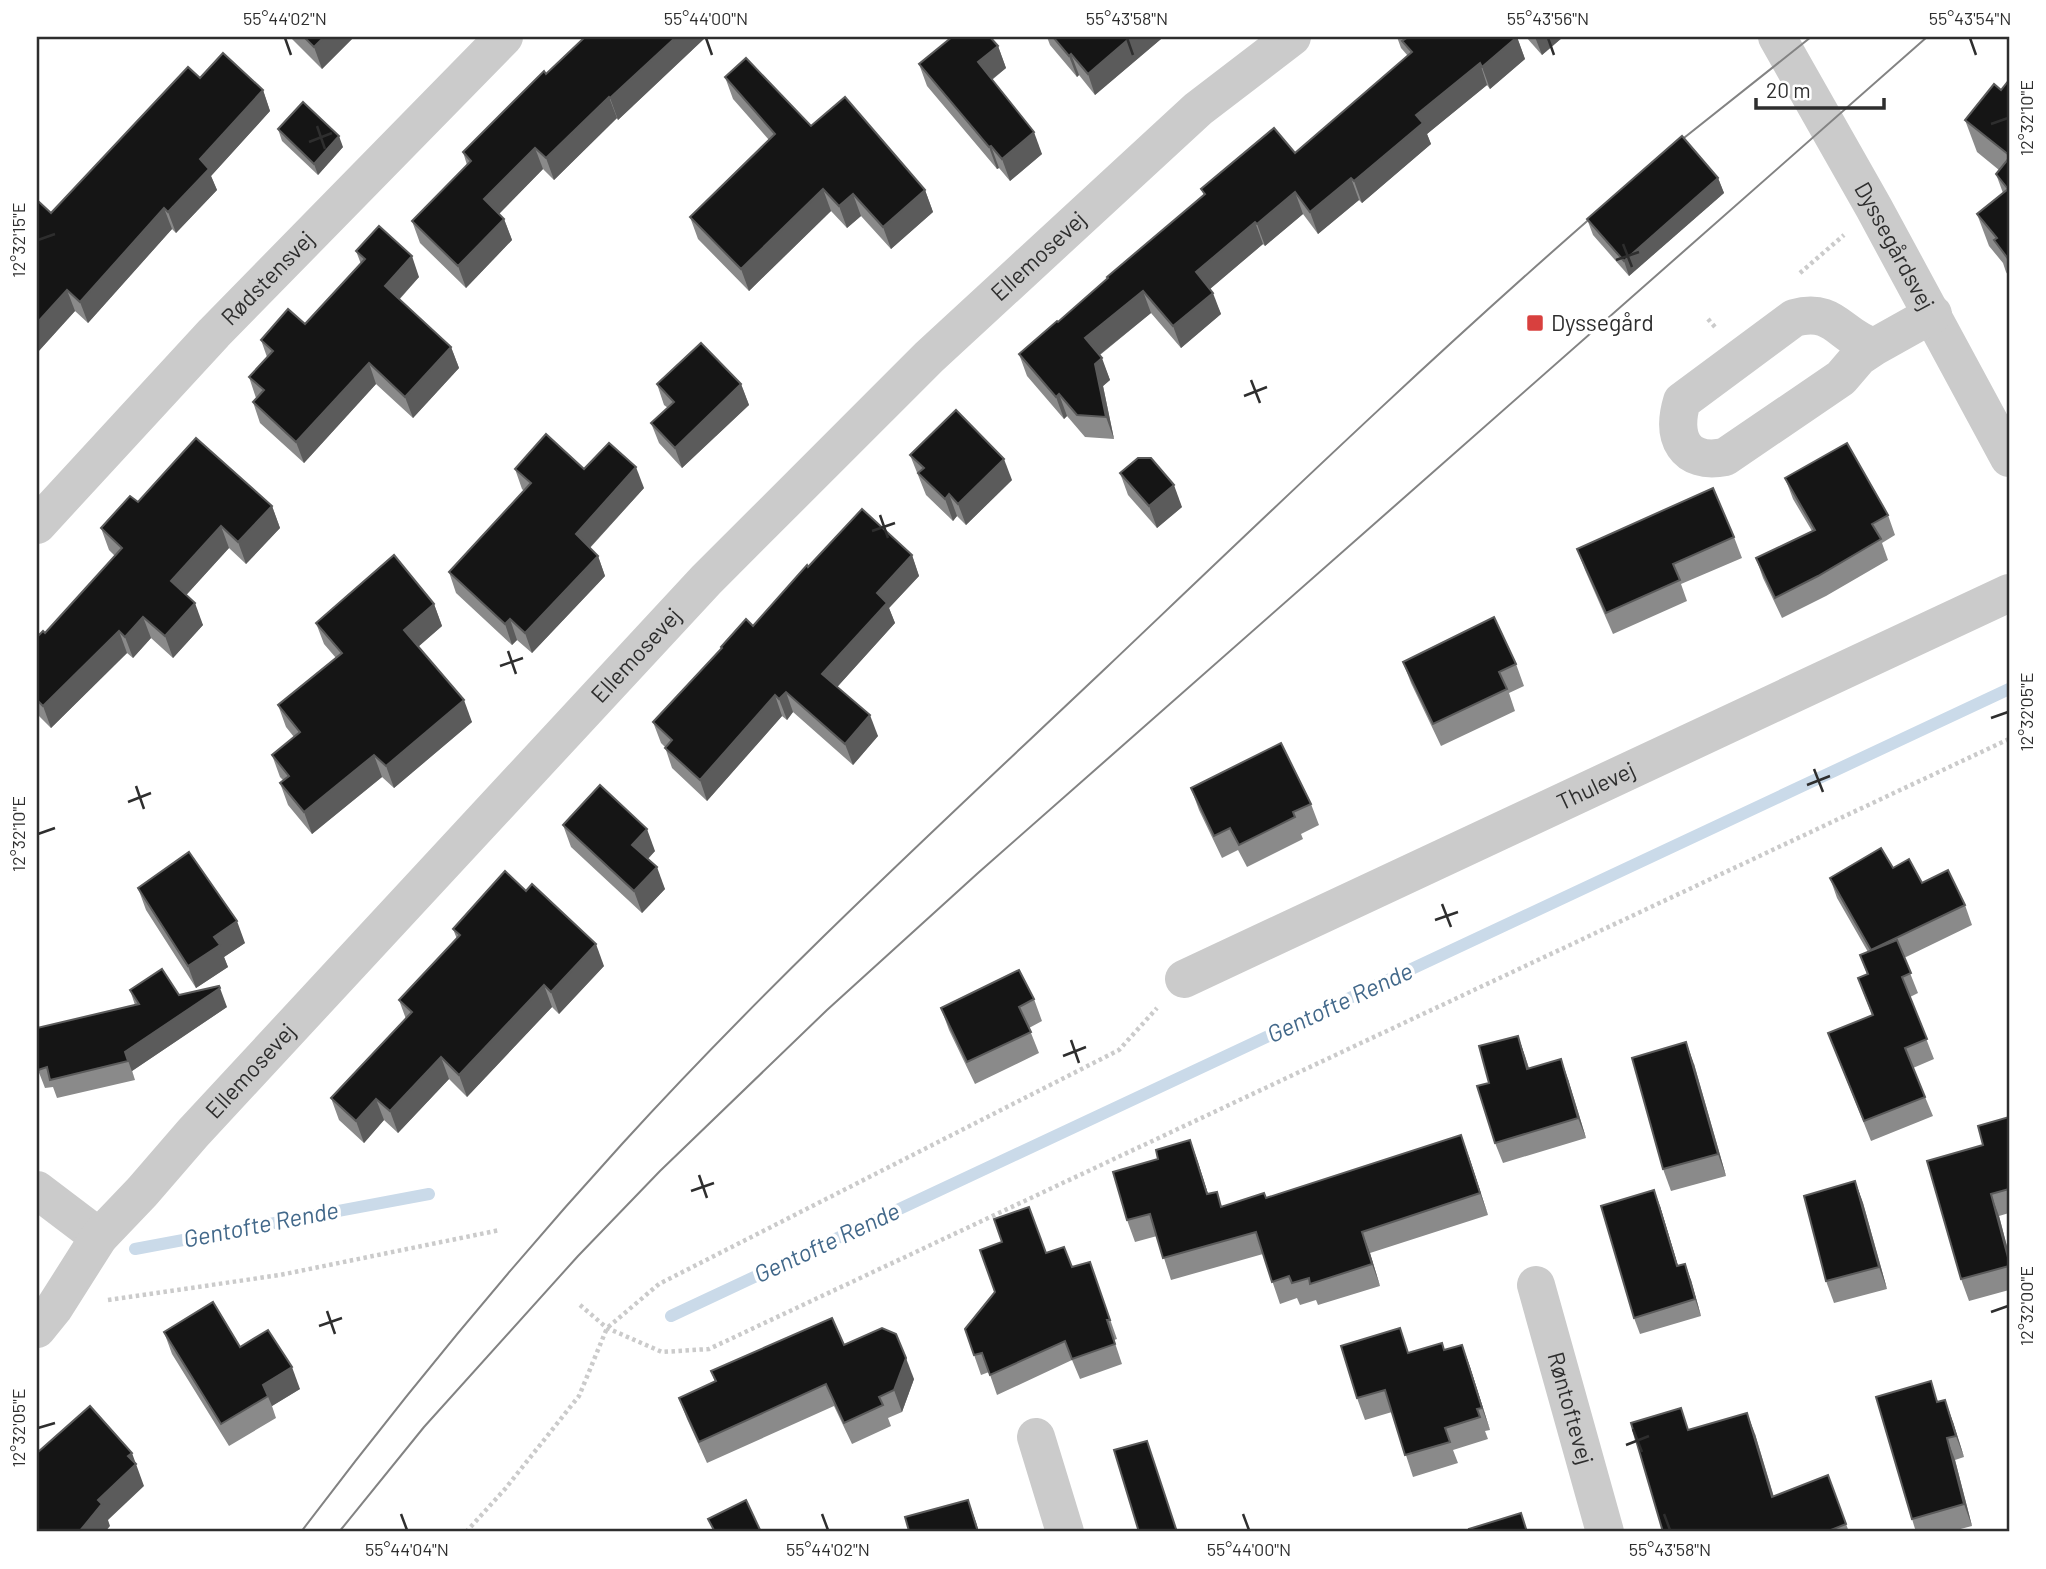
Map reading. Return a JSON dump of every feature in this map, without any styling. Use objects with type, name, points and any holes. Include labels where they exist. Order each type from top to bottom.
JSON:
[{"type":"street","name":"Rødstensvej","points":[[37,525],[214,333],[504,37]]},
{"type":"street","name":"Ellemosevej","points":[[45,1319],[99,1237],[715,571],[949,339],[1198,109],[1292,37]]},
{"type":"street","name":"Dyssegårdsvej","points":[[1777,37],[2005,438]]},
{"type":"street","points":[[1874,347],[1859,342],[1835,322],[1819,316],[1794,318],[1682,401],[1677,424],[1681,440],[1698,458],[1710,460],[1725,457],[1841,378],[1858,357],[1933,314]]},
{"type":"street","name":"Thulevej","points":[[1184,979],[2009,593]]},
{"type":"street","points":[[37,1190],[99,1237]]},
{"type":"street","name":"Røntoftevej","points":[[1536,1285],[1605,1532]]},
{"type":"street","points":[[1036,1437],[1065,1532]]},
{"type":"path","points":[[580,1305],[607,1328],[662,1352],[709,1349],[2009,738]]},
{"type":"path","points":[[466,1532],[505,1489],[579,1396],[607,1328],[659,1284],[1119,1051],[1184,979]]},
{"type":"path","points":[[45,1319],[500,1230]]},
{"type":"building","points":[[304,37],[324,37],[314,47]]},
{"type":"building","points":[[585,37],[676,37],[546,158],[535,148],[484,199],[504,219],[458,266],[412,221],[471,161],[463,152],[544,71],[546,74]]},
{"type":"building","points":[[952,37],[990,37],[998,46],[978,62],[1034,132],[1002,159],[919,64]]},
{"type":"building","points":[[1053,37],[1131,37],[1088,74]]},
{"type":"building","points":[[1403,37],[1517,37],[1482,67],[1480,63],[1416,115],[1423,123],[1354,181],[1351,178],[1310,212],[1295,192],[1257,224],[1255,222],[1196,272],[1213,293],[1173,326],[1143,291],[1085,338],[1102,358],[1095,364],[1106,417],[1077,415],[1059,394],[1056,397],[1019,354],[1205,194],[1201,189],[1274,128],[1295,153],[1412,52],[1402,41],[1405,39]]},
{"type":"building","points":[[223,53],[263,90],[200,159],[209,169],[168,212],[164,208],[80,302],[67,290],[37,323],[37,200],[51,213],[188,67],[200,78]]},
{"type":"building","points":[[746,58],[811,126],[845,97],[925,190],[883,227],[853,194],[839,206],[823,189],[741,269],[690,217],[775,134],[725,77]]},
{"type":"building","points":[[2009,80],[2009,155],[1965,120],[1994,84],[2001,90]]},
{"type":"building","points":[[303,102],[339,136],[314,164],[278,129]]},
{"type":"building","points":[[1682,136],[1718,178],[1624,261],[1587,219]]},
{"type":"building","points":[[2009,158],[2009,260],[1994,240],[1997,238],[1977,214],[2008,189],[1996,174]]},
{"type":"building","points":[[379,226],[412,256],[385,286],[451,347],[405,397],[369,363],[296,442],[253,402],[264,390],[249,377],[273,351],[261,340],[288,309],[305,324],[365,259],[356,251]]},
{"type":"building","points":[[701,343],[741,384],[675,448],[651,423],[674,402],[657,384]]},
{"type":"building","points":[[956,410],[1004,459],[958,504],[949,494],[945,499],[918,473],[924,468],[910,455]]},
{"type":"building","points":[[546,434],[584,469],[609,443],[636,467],[576,534],[598,556],[525,633],[510,619],[505,624],[449,572],[531,483],[515,469]]},
{"type":"building","points":[[196,438],[272,506],[238,542],[221,526],[171,581],[195,603],[165,636],[143,617],[125,637],[119,631],[43,706],[37,700],[37,637],[43,631],[45,633],[122,548],[101,528],[130,496],[138,502]]},
{"type":"building","points":[[1847,443],[1888,515],[1872,524],[1881,539],[1775,598],[1756,558],[1815,530],[1785,478]]},
{"type":"building","points":[[1138,458],[1151,458],[1174,485],[1149,506],[1120,473]]},
{"type":"building","points":[[1713,488],[1734,537],[1673,564],[1680,580],[1606,613],[1577,549]]},
{"type":"building","points":[[862,509],[912,555],[877,593],[887,603],[822,674],[870,715],[845,744],[786,692],[779,699],[775,695],[700,780],[665,748],[672,740],[653,722],[746,619],[753,626]]},
{"type":"building","points":[[394,555],[434,604],[404,630],[464,700],[386,766],[374,755],[304,812],[280,783],[289,776],[272,755],[300,732],[278,705],[342,653],[316,623]]},
{"type":"building","points":[[1494,617],[1516,664],[1499,672],[1507,689],[1433,724],[1403,662]]},
{"type":"building","points":[[1281,743],[1311,804],[1293,812],[1295,817],[1239,845],[1230,828],[1214,836],[1191,788]]},
{"type":"building","points":[[600,785],[647,829],[632,845],[657,867],[634,891],[563,825]]},
{"type":"building","points":[[1881,848],[1893,868],[1909,859],[1922,883],[1948,870],[1965,905],[1871,950],[1830,878]]},
{"type":"building","points":[[189,852],[237,921],[214,937],[220,945],[188,966],[138,888]]},
{"type":"building","points":[[505,871],[526,891],[532,884],[596,944],[551,992],[544,985],[459,1075],[441,1057],[390,1111],[376,1099],[356,1121],[331,1098],[412,1012],[399,1000],[460,935],[453,929]]},
{"type":"building","points":[[1897,940],[1911,973],[1902,977],[1927,1039],[1905,1048],[1925,1097],[1864,1121],[1828,1033],[1873,1015],[1858,978],[1868,974],[1860,955]]},
{"type":"building","points":[[162,969],[179,995],[219,986],[220,988],[125,1052],[128,1061],[50,1080],[47,1067],[38,1070],[37,1028],[139,1004],[130,990]]},
{"type":"building","points":[[1019,970],[1034,999],[1019,1007],[1031,1032],[967,1062],[941,1008]]},
{"type":"building","points":[[1518,1036],[1527,1069],[1561,1059],[1578,1118],[1495,1143],[1477,1086],[1489,1083],[1479,1046]]},
{"type":"building","points":[[1686,1042],[1718,1154],[1663,1169],[1632,1058]]},
{"type":"building","points":[[2009,1117],[2009,1189],[1991,1194],[2009,1266],[1961,1279],[1927,1161],[1983,1145],[1978,1126]]},
{"type":"building","points":[[1461,1135],[1480,1193],[1362,1232],[1372,1264],[1310,1284],[1309,1278],[1292,1283],[1289,1276],[1272,1282],[1256,1232],[1163,1258],[1150,1214],[1127,1220],[1113,1172],[1158,1159],[1156,1150],[1190,1140],[1207,1194],[1217,1192],[1221,1207],[1264,1193],[1266,1198]]},
{"type":"building","points":[[1855,1181],[1879,1267],[1826,1281],[1804,1196]]},
{"type":"building","points":[[1654,1190],[1677,1266],[1685,1264],[1695,1299],[1634,1318],[1601,1206]]},
{"type":"building","points":[[1029,1207],[1046,1253],[1064,1247],[1072,1267],[1090,1262],[1110,1320],[1107,1320],[1115,1344],[1072,1359],[1065,1341],[990,1375],[982,1353],[974,1355],[965,1329],[995,1292],[980,1250],[1002,1242],[994,1219]]},
{"type":"building","points":[[213,1302],[240,1347],[268,1330],[292,1367],[263,1385],[268,1396],[221,1424],[164,1332]]},
{"type":"building","points":[[832,1318],[844,1345],[882,1328],[896,1334],[906,1358],[894,1390],[879,1397],[883,1405],[844,1423],[826,1384],[699,1442],[679,1398],[716,1381],[711,1371]]},
{"type":"building","points":[[1400,1328],[1408,1353],[1442,1343],[1444,1350],[1462,1345],[1482,1408],[1477,1409],[1480,1417],[1445,1428],[1450,1442],[1405,1455],[1385,1390],[1357,1398],[1341,1346]]},
{"type":"building","points":[[1931,1381],[1937,1402],[1945,1400],[1956,1436],[1947,1438],[1964,1504],[1912,1519],[1876,1397]]},
{"type":"building","points":[[90,1406],[132,1453],[128,1456],[136,1464],[98,1500],[102,1504],[79,1532],[37,1532],[37,1453]]},
{"type":"building","points":[[1681,1408],[1688,1430],[1747,1413],[1772,1497],[1828,1475],[1846,1524],[1826,1532],[1663,1532],[1631,1423]]},
{"type":"building","points":[[1147,1441],[1177,1532],[1139,1532],[1114,1450]]},
{"type":"building","points":[[746,1500],[761,1532],[715,1532],[708,1519]]},
{"type":"building","points":[[968,1500],[978,1532],[903,1532],[909,1531],[905,1517]]},
{"type":"building","points":[[1521,1513],[1527,1532],[1470,1532],[1469,1529]]},
{"type":"waterway","name":"Gentofte Rende","points":[[671,1316],[2009,689]]},
{"type":"waterway","name":"Gentofte Rende","points":[[135,1249],[429,1194]]},
{"type":"tram line","points":[[1670,149],[1811,37]]},
{"type":"tram line","points":[[339,1532],[424,1427],[578,1256],[660,1171],[827,1010],[978,873],[1927,37]]},
{"type":"tram line","points":[[301,1532],[417,1383],[538,1238],[739,1020],[922,842],[1291,492],[1475,321],[1601,209]]},
{"type":"place","name":"Dyssegård","points":[[1535,323]]}]
